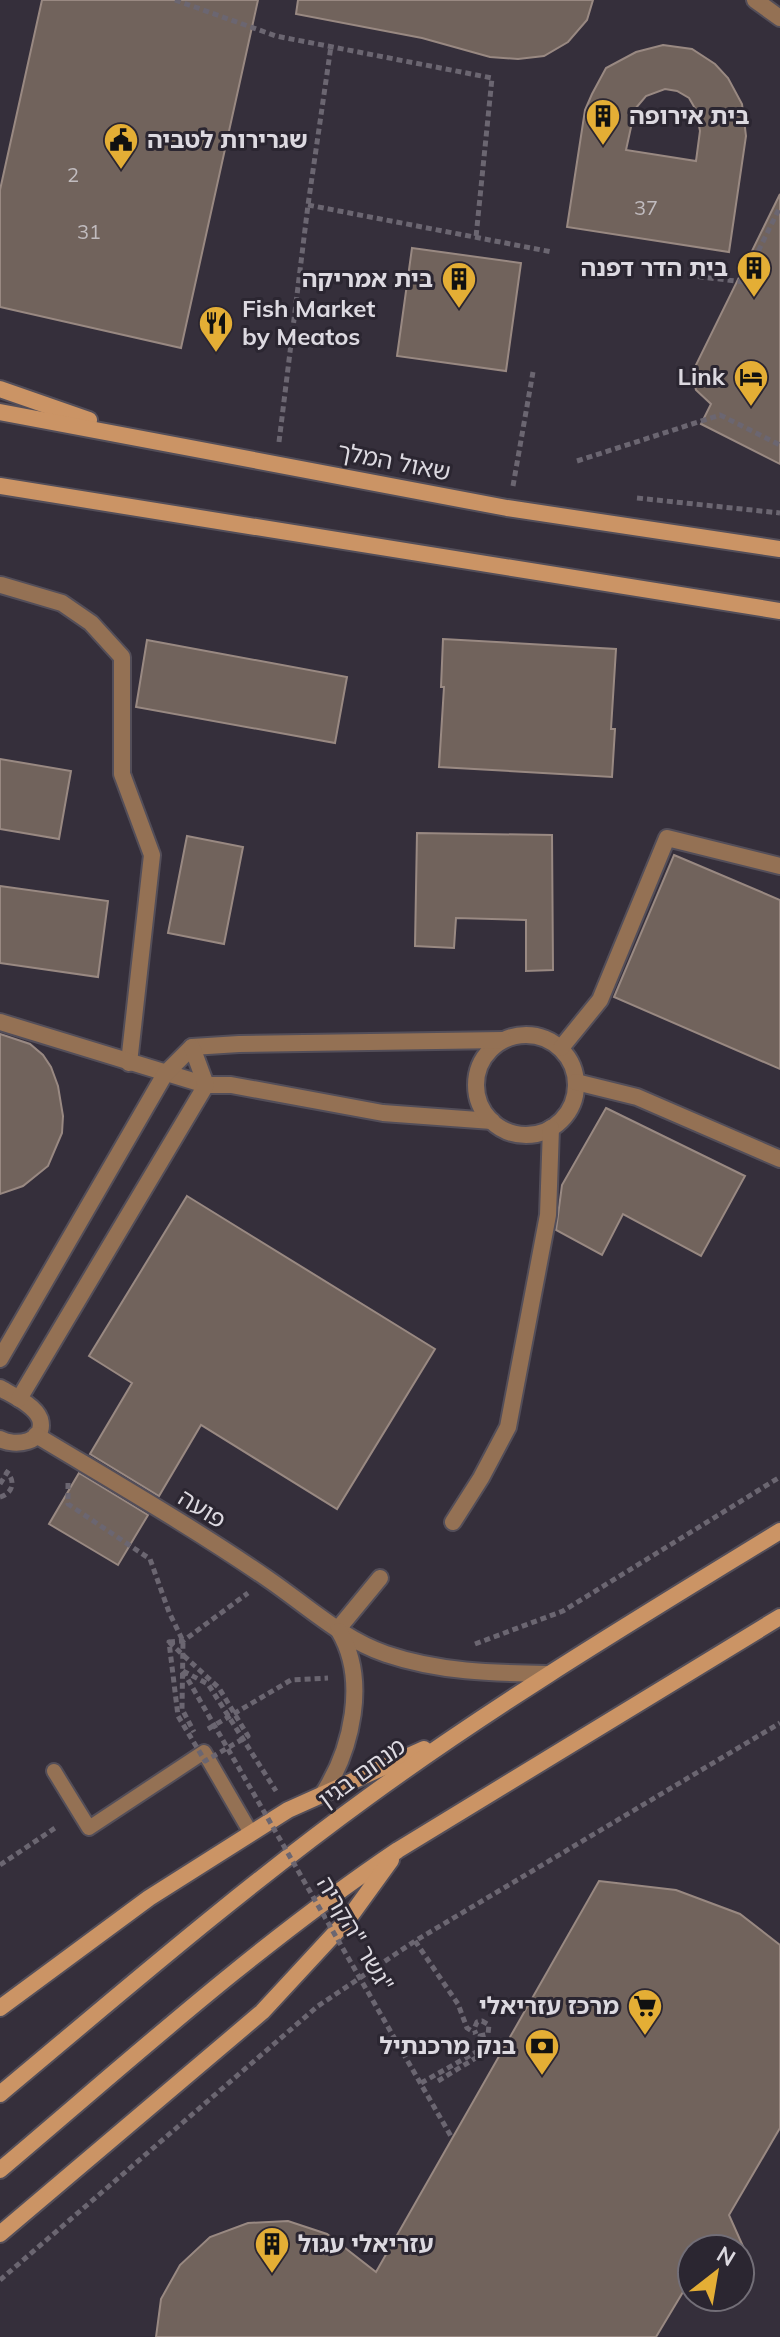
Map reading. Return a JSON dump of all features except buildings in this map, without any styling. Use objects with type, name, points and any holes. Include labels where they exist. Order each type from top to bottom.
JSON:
[{"type":"main road","points":[[0,389],[139,438]]},
{"type":"main road","name":"שאול המלך","points":[[0,412],[507,508],[780,549]]},
{"type":"main road","points":[[0,486],[780,611]]},
{"type":"main road","name":"מנחם בגין","points":[[0,2094],[235,1898],[368,1797],[547,1674],[780,1531]]},
{"type":"main road","points":[[0,2170],[337,1891],[398,1850],[780,1617]]},
{"type":"main road","points":[[0,2008],[149,1898],[288,1810],[460,1733]]},
{"type":"main road","points":[[0,2234],[262,2012],[349,1918],[398,1850]]},
{"type":"street","points":[[755,0],[780,18]]},
{"type":"street","points":[[1,585],[62,603],[91,623],[122,657],[122,774],[152,855],[129,1063]]},
{"type":"street","points":[[561,1048],[600,1000],[667,838],[780,866]]},
{"type":"street","points":[[0,1022],[206,1085],[231,1085],[383,1113],[492,1121]]},
{"type":"street","points":[[518,1035],[533,1035],[561,1048],[574,1069],[576,1082],[570,1109],[551,1128],[536,1134],[520,1135],[492,1121],[482,1108],[476,1078],[490,1049],[518,1035]]},
{"type":"street","points":[[0,1359],[165,1074],[192,1047],[254,1043],[503,1040]]},
{"type":"street","points":[[192,1047],[206,1085]]},
{"type":"street","points":[[576,1082],[637,1097],[780,1159]]},
{"type":"street","points":[[19,1399],[206,1085]]},
{"type":"street","points":[[453,1522],[508,1427],[548,1215],[551,1128]]},
{"type":"street","points":[[0,1388],[19,1399],[40,1419],[36,1435],[31,1440],[20,1445],[0,1439]]},
{"type":"street","name":"פועה","points":[[36,1435],[268,1578],[338,1629],[383,1653],[433,1668],[547,1674]]},
{"type":"street","points":[[323,1794],[341,1758],[353,1706],[351,1659],[338,1629],[380,1578]]},
{"type":"lane","points":[[54,1771],[89,1828],[204,1752],[251,1833]]},
{"type":"path","points":[[175,0],[276,36],[492,78],[476,237]]},
{"type":"path","points":[[278,449],[331,46]]},
{"type":"path","points":[[308,205],[316,209]]},
{"type":"path","points":[[308,205],[552,252]]},
{"type":"path","points":[[678,274],[743,282],[780,207]]},
{"type":"path","points":[[507,508],[515,480],[533,372]]},
{"type":"path","points":[[577,461],[720,415],[780,445]]},
{"type":"path","points":[[0,1469],[10,1475],[13,1484],[9,1492],[0,1497]]},
{"type":"path","points":[[466,1645],[480,1643],[563,1611],[780,1477]]},
{"type":"path","points":[[92,1520],[150,1559],[183,1641],[182,1709],[204,1752]]},
{"type":"path","points":[[169,1642],[183,1641],[268,1578]]},
{"type":"path","points":[[169,1642],[219,1688],[248,1736],[205,1761],[178,1716],[169,1642]]},
{"type":"path","points":[[183,1671],[208,1684],[288,1810]]},
{"type":"path","name":"גשר \"הקריה\"","points":[[183,1671],[452,2138]]},
{"type":"path","points":[[0,2280],[318,2006],[415,1941],[780,1723]]},
{"type":"path","points":[[415,1941],[458,2004],[467,2028],[476,2034],[474,2029],[477,2022],[489,2025],[488,2034],[480,2036],[481,2052]]},
{"type":"path","points":[[421,2083],[481,2052]]},
{"type":"path","points":[[438,2081],[481,2052]]},
{"type":"place","name":"בית אירופה","points":[[603,147]]},
{"type":"place","name":"שגרירות לטביה","points":[[121,171]]},
{"type":"place","name":"בית הדר דפנה","points":[[754,299]]},
{"type":"place","name":"בית אמריקה","points":[[459,310]]},
{"type":"place","name":"Fish Market by Meatos","points":[[216,354]]},
{"type":"place","name":"Link","points":[[751,408]]},
{"type":"place","name":"מרכז עזריאלי","points":[[645,2037]]},
{"type":"place","name":"בנק מרכנתיל","points":[[542,2077]]},
{"type":"place","name":"עזריאלי עגול","points":[[272,2275]]}]
